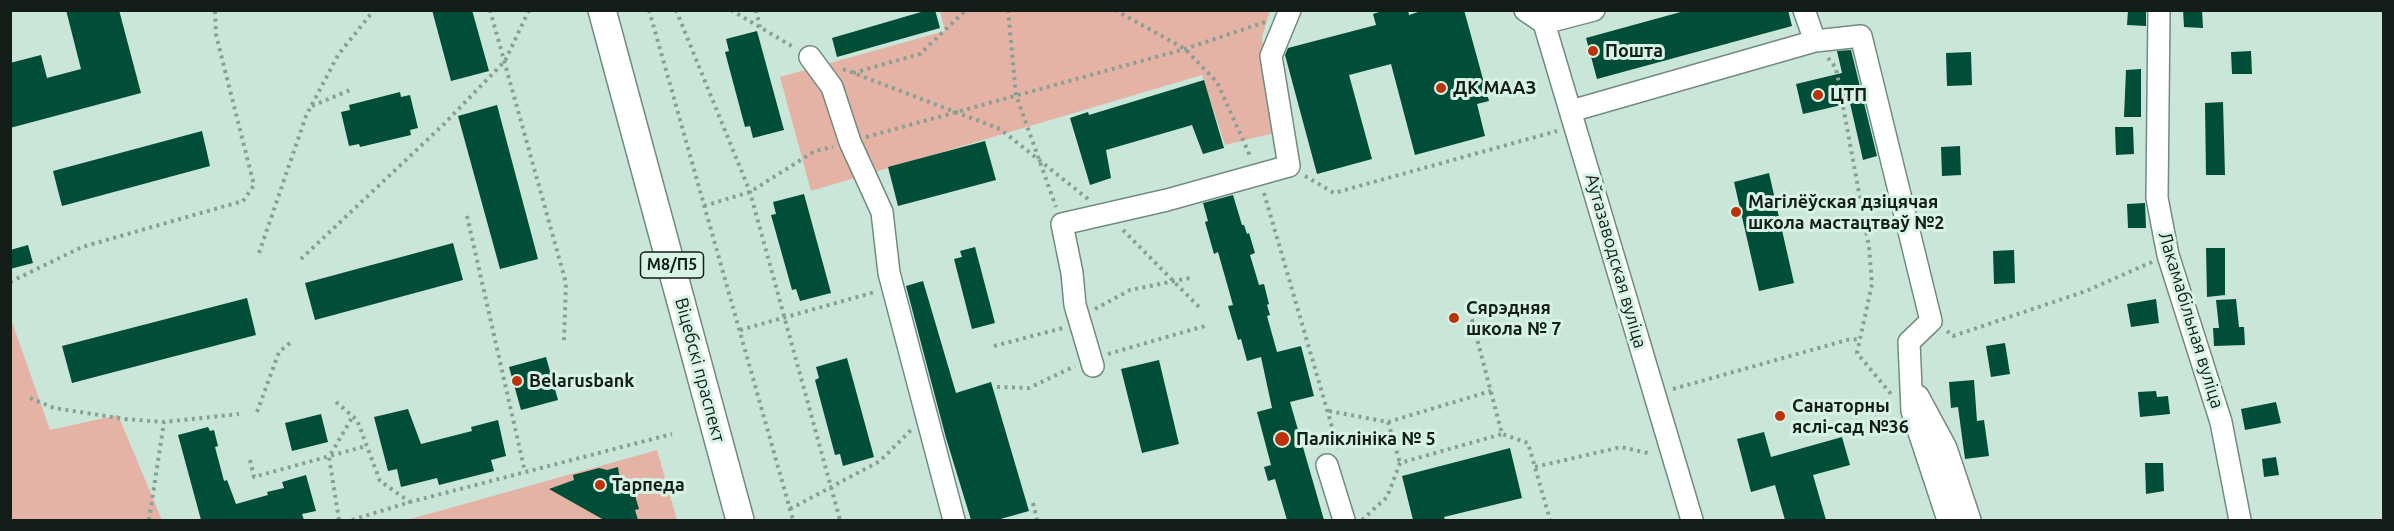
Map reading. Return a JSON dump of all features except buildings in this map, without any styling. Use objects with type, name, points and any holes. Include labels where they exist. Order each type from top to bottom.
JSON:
[{"type":"main road","name":"Віцебскі праспект","points":[[602,10],[740,520]]},
{"type":"street","points":[[1525,10],[1544,23],[1594,10]]},
{"type":"street","points":[[1804,10],[1815,41]]},
{"type":"street","name":"Лакамабільная вуліца","points":[[2159,10],[2157,198],[2168,255],[2221,422],[2240,520]]},
{"type":"street","points":[[1093,366],[1075,305],[1072,273],[1062,224],[1167,201],[1258,173],[1289,166],[1271,56],[1294,11]]},
{"type":"street","name":"Аўтазаводская вуліца","points":[[1544,23],[1692,520]]},
{"type":"street","points":[[1574,118],[1815,41],[1861,36],[1931,321],[1909,342],[1912,411],[1948,520]]},
{"type":"street","points":[[810,57],[832,87],[850,142],[882,212],[889,273],[954,520]]},
{"type":"street","points":[[1910,383],[1946,448],[1970,520]]},
{"type":"street","points":[[1334,460],[1344,520]]},
{"type":"path","points":[[10,282],[82,247],[243,201],[254,185],[216,35],[215,10]]},
{"type":"path","points":[[259,253],[311,106],[338,55],[374,10]]},
{"type":"path","points":[[490,10],[566,283],[564,341]]},
{"type":"path","points":[[301,259],[442,125],[504,62],[529,10]]},
{"type":"path","points":[[649,10],[793,520]]},
{"type":"path","points":[[676,10],[750,192],[840,520]]},
{"type":"path","points":[[731,10],[810,57]]},
{"type":"path","points":[[756,10],[760,27]]},
{"type":"path","points":[[853,73],[920,54],[966,10]]},
{"type":"path","points":[[1115,10],[1185,49],[1217,82],[1258,173],[1329,411],[1334,460]]},
{"type":"path","points":[[704,206],[750,192],[815,151],[1185,49],[1294,11]]},
{"type":"path","points":[[1008,12],[1016,95],[1062,224]]},
{"type":"path","points":[[1815,41],[1836,68],[1869,247],[1872,284],[1857,353],[1882,386],[1912,411]]},
{"type":"path","points":[[842,69],[1000,129],[1106,213],[1200,308]]},
{"type":"path","points":[[311,106],[350,90]]},
{"type":"path","points":[[1289,166],[1334,194],[1574,118]]},
{"type":"path","points":[[467,216],[525,472]]},
{"type":"path","points":[[1931,321],[1953,336],[2086,291],[2168,255]]},
{"type":"path","points":[[740,330],[893,286]]},
{"type":"path","points":[[1470,312],[1502,434]]},
{"type":"path","points":[[1655,394],[1847,339],[1860,339]]},
{"type":"path","points":[[257,412],[279,352],[290,343]]},
{"type":"path","points":[[1329,411],[1388,422],[1491,391]]},
{"type":"path","points":[[30,398],[54,408],[164,422],[239,414]]},
{"type":"path","points":[[336,402],[357,420],[380,481],[410,502]]},
{"type":"path","points":[[790,509],[880,461],[927,414]]},
{"type":"path","points":[[339,520],[329,457],[353,416]]},
{"type":"path","points":[[149,520],[164,422]]},
{"type":"path","points":[[1362,520],[1387,497],[1400,463],[1388,422]]},
{"type":"path","points":[[352,520],[410,502],[672,434]]},
{"type":"path","points":[[1400,463],[1502,434],[1527,443],[1550,520]]},
{"type":"path","points":[[250,460],[254,477],[366,446]]},
{"type":"path","points":[[1534,467],[1621,447],[1674,459]]},
{"type":"path","points":[[1033,503],[1037,520]]},
{"type":"shaded area","points":[[940,11],[1270,11],[1262,37],[1274,133],[1225,145],[1202,75],[811,191],[780,77],[945,31]]},
{"type":"shaded area","points":[[12,322],[50,430],[118,415],[162,520],[11,520]]},
{"type":"shaded area","name":"Тарпеда","points":[[657,450],[677,520],[407,520]]},
{"type":"place","name":"Пошта","points":[[1593,51]]},
{"type":"place","name":"ДК МААЗ","points":[[1441,88]]},
{"type":"place","name":"ЦТП","points":[[1818,95]]},
{"type":"place","name":"Магілёўская дзіцячая школа мастацтваў №2","points":[[1736,212]]},
{"type":"place","name":"Сярэдняя школа № 7","points":[[1454,318]]},
{"type":"place","name":"Belarusbank","points":[[517,381]]},
{"type":"place","name":"Санаторны яслі-сад №36","points":[[1780,416]]},
{"type":"place","name":"Паліклініка № 5","points":[[1282,439]]},
{"type":"place","name":"Тарпеда","points":[[600,485]]}]
